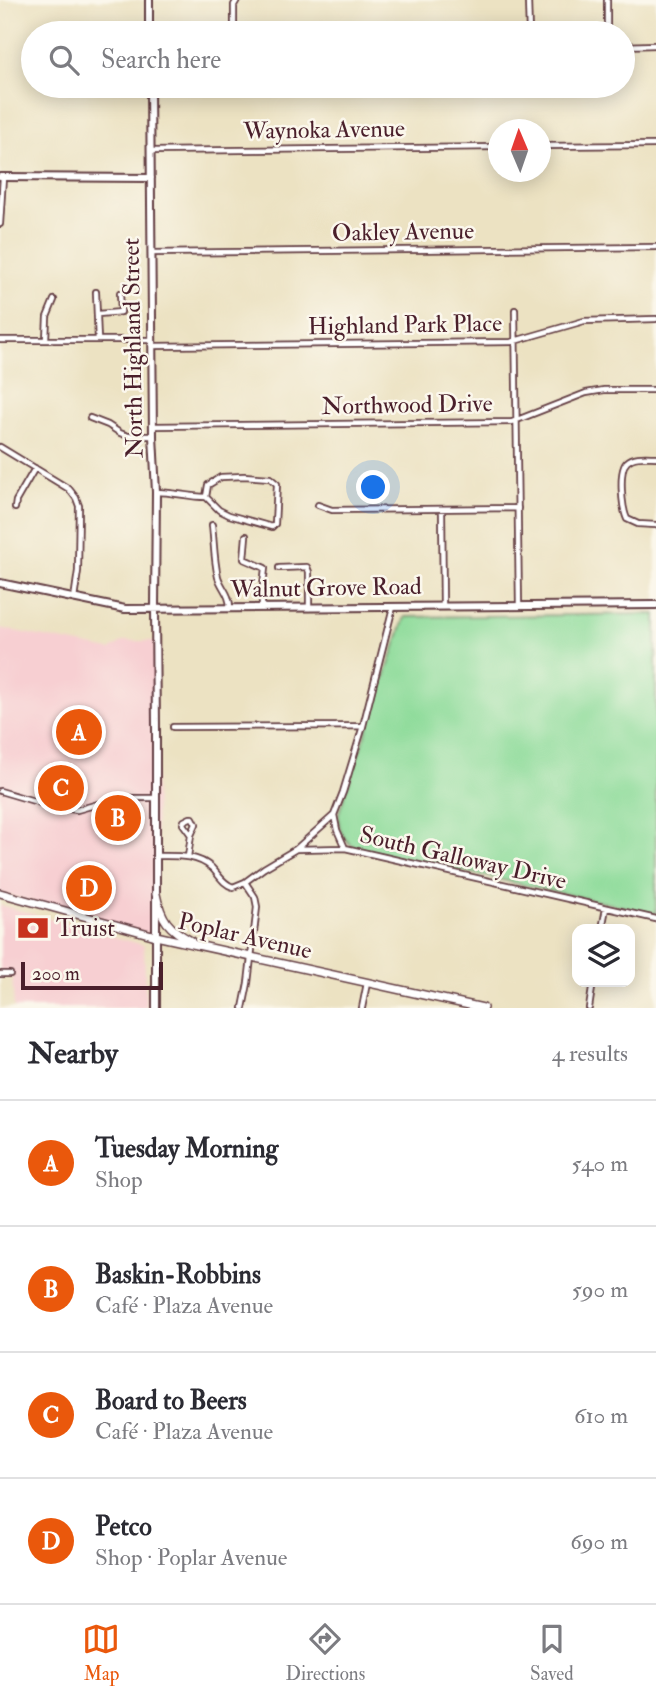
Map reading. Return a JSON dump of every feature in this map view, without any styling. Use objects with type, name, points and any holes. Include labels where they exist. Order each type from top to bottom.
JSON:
[{"type":"main road","points":[[149,0],[149,21]]},
{"type":"main road","name":"North Highland Street","points":[[150,98],[150,253],[156,492],[156,1008]]},
{"type":"main road","points":[[2,177],[151,178]]},
{"type":"main road","name":"Walnut Grove Road","points":[[0,583],[120,608],[656,605]]},
{"type":"main road","name":"Poplar Avenue","points":[[0,893],[156,936],[483,1008]]},
{"type":"main road","points":[[156,894],[168,925],[198,945]]},
{"type":"street","points":[[233,21],[234,5],[237,0]]},
{"type":"street","points":[[528,0],[528,21]]},
{"type":"street","points":[[607,0],[607,21]]},
{"type":"street","points":[[635,46],[656,45]]},
{"type":"street","points":[[551,146],[656,145]]},
{"type":"street","name":"Waynoka Avenue","points":[[150,151],[488,147]]},
{"type":"street","points":[[0,224],[2,177]]},
{"type":"street","name":"Oakley Avenue","points":[[150,253],[656,247]]},
{"type":"street","points":[[96,292],[98,340]]},
{"type":"street","points":[[97,314],[121,312],[120,293]]},
{"type":"street","points":[[46,340],[47,317],[54,300]]},
{"type":"street","points":[[515,310],[519,606]]},
{"type":"street","name":"Highland Park Place","points":[[0,340],[152,343],[516,341],[584,321],[656,319]]},
{"type":"street","name":"Northwood Drive","points":[[153,426],[512,422],[569,398],[592,392],[656,390]]},
{"type":"street","points":[[90,418],[128,436],[153,436]]},
{"type":"street","points":[[0,447],[69,489],[76,498],[79,506],[78,570],[74,599]]},
{"type":"street","points":[[656,457],[639,457],[628,461],[622,473],[625,516],[634,523],[656,525]]},
{"type":"street","points":[[15,508],[16,500],[35,468]]},
{"type":"street","points":[[156,492],[206,497],[219,510],[229,515],[272,527],[275,524],[277,484],[270,478],[220,477],[208,485],[206,497]]},
{"type":"street","points":[[318,505],[332,510],[518,508]]},
{"type":"street","points":[[442,509],[443,606]]},
{"type":"street","points":[[212,525],[217,573],[230,599],[230,608]]},
{"type":"street","points":[[246,536],[244,559],[265,568],[262,608]]},
{"type":"street","points":[[279,568],[307,567],[309,608]]},
{"type":"street","points":[[296,849],[334,815],[363,726],[393,607]]},
{"type":"street","points":[[173,727],[363,726]]},
{"type":"street","points":[[0,792],[77,810],[119,798],[155,797]]},
{"type":"street","points":[[334,815],[337,831],[345,848]]},
{"type":"street","points":[[188,857],[191,835]]},
{"type":"street","name":"South Galloway Drive","points":[[245,882],[296,849],[345,848],[656,919]]},
{"type":"street","points":[[156,856],[188,857],[208,865],[229,886],[245,882],[253,893],[257,903],[243,1008]]},
{"type":"street","points":[[603,924],[606,908]]},
{"type":"street","points":[[0,974],[10,974]]},
{"type":"street","points":[[362,1008],[368,982]]},
{"type":"street","points":[[589,1008],[592,987]]},
{"type":"shaded area","points":[[0,628],[110,650],[123,641],[155,641],[156,936],[0,893]]},
{"type":"shaded area","points":[[0,905],[144,945],[146,1008],[14,1008],[12,973],[0,973]]},
{"type":"green space","points":[[656,614],[656,914],[356,848],[344,837],[339,823],[339,812],[405,617]]},
{"type":"place","name":"Tuesday Morning","points":[[79,732]]},
{"type":"place","name":"Board to Beers","points":[[61,788]]},
{"type":"place","name":"Baskin-Robbins","points":[[118,818]]},
{"type":"place","name":"Petco","points":[[89,888]]},
{"type":"place","name":"Truist","points":[[33,928]]}]
